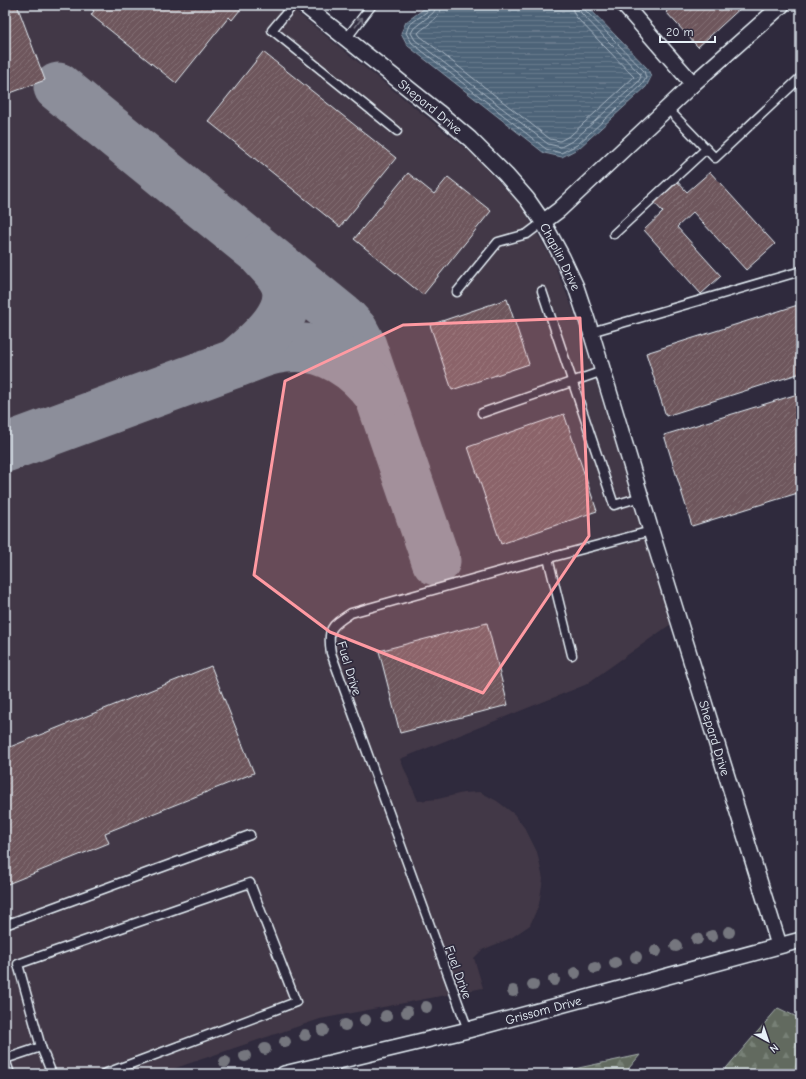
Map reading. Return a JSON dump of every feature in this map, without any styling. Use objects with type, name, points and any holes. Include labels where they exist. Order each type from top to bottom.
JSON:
[{"type":"street","name":"Shepard Drive","points":[[304,5],[470,139],[506,175],[527,199],[543,222]]},
{"type":"street","points":[[624,5],[693,84]]},
{"type":"street","name":"Chaplin Drive","points":[[651,531],[576,287],[543,222],[559,210],[693,84],[782,5]]},
{"type":"street","name":"Shepard Drive","points":[[651,531],[779,945]]},
{"type":"street","name":"Grissom Drive","points":[[284,1074],[468,1030],[801,940]]},
{"type":"lane","points":[[293,5],[272,30],[397,131]]},
{"type":"lane","points":[[346,39],[372,5]]},
{"type":"lane","points":[[667,108],[715,158],[801,78]]},
{"type":"lane","points":[[614,234],[706,149]]},
{"type":"lane","points":[[457,292],[498,242],[527,234],[543,222]]},
{"type":"lane","points":[[591,332],[801,271]]},
{"type":"lane","points":[[542,290],[614,505],[641,497]]},
{"type":"lane","points":[[482,412],[603,372]]},
{"type":"lane","name":"Fuel Drive","points":[[468,1030],[331,653],[329,640],[330,631],[336,623],[351,613],[651,531]]},
{"type":"lane","points":[[548,558],[572,655]]},
{"type":"lane","points":[[5,926],[250,835]]},
{"type":"lane","points":[[52,1074],[41,1047],[18,964],[250,883],[296,1002],[104,1074]]},
{"type":"lane","points":[[10,1074],[5,1059],[41,1047]]},
{"type":"highlighted area","points":[[580,318],[589,536],[483,693],[330,632],[254,575],[285,381],[403,325]]},
{"type":"shaded area","points":[[5,5],[292,5],[290,7],[475,156],[522,207],[553,261],[577,319],[671,624],[585,685],[400,759],[418,801],[438,799],[463,793],[480,792],[497,801],[514,814],[526,830],[537,852],[543,879],[539,904],[530,925],[511,938],[482,950],[474,958],[483,988],[320,1019],[158,1074],[5,1074]]},
{"type":"green space","points":[[327,5],[360,5],[344,10]]},
{"type":"green space","points":[[778,1008],[801,1019],[801,1074],[721,1074]]},
{"type":"green space","points":[[640,1055],[624,1074],[550,1074]]},
{"type":"water","points":[[429,5],[586,5],[648,69],[651,77],[646,87],[579,148],[562,157],[544,153],[408,46],[401,33],[406,22]]},
{"type":"building","points":[[5,5],[17,5],[45,80],[5,95]]},
{"type":"building","points":[[87,5],[244,5],[232,20],[229,17],[176,83],[91,15],[94,11]]},
{"type":"building","points":[[674,5],[744,5],[698,47],[666,12]]},
{"type":"building","points":[[263,52],[396,158],[340,227],[208,121]]},
{"type":"building","points":[[710,172],[775,244],[746,270],[693,212],[677,227],[721,276],[701,294],[644,230],[663,212],[650,198],[673,177],[687,192]]},
{"type":"building","points":[[408,173],[434,194],[448,177],[491,211],[423,295],[354,239]]},
{"type":"building","points":[[507,299],[529,364],[452,390],[430,325]]},
{"type":"building","points":[[801,304],[801,373],[666,416],[646,353]]},
{"type":"building","points":[[801,393],[801,492],[692,526],[664,435]]},
{"type":"building","points":[[564,414],[597,511],[501,544],[468,447]]},
{"type":"building","points":[[487,623],[508,705],[400,733],[379,651]]},
{"type":"building","points":[[211,666],[254,773],[105,833],[109,843],[5,885],[5,749]]},
{"type":"taxiway","points":[[58,87],[343,319],[354,331],[362,346],[436,561]]},
{"type":"taxiway","points":[[5,448],[236,363],[272,328],[280,318],[285,307],[287,296],[285,284],[278,272],[263,255]]},
{"type":"taxiway","points":[[236,363],[274,350],[305,348],[320,351],[346,363],[358,372],[379,395]]}]
